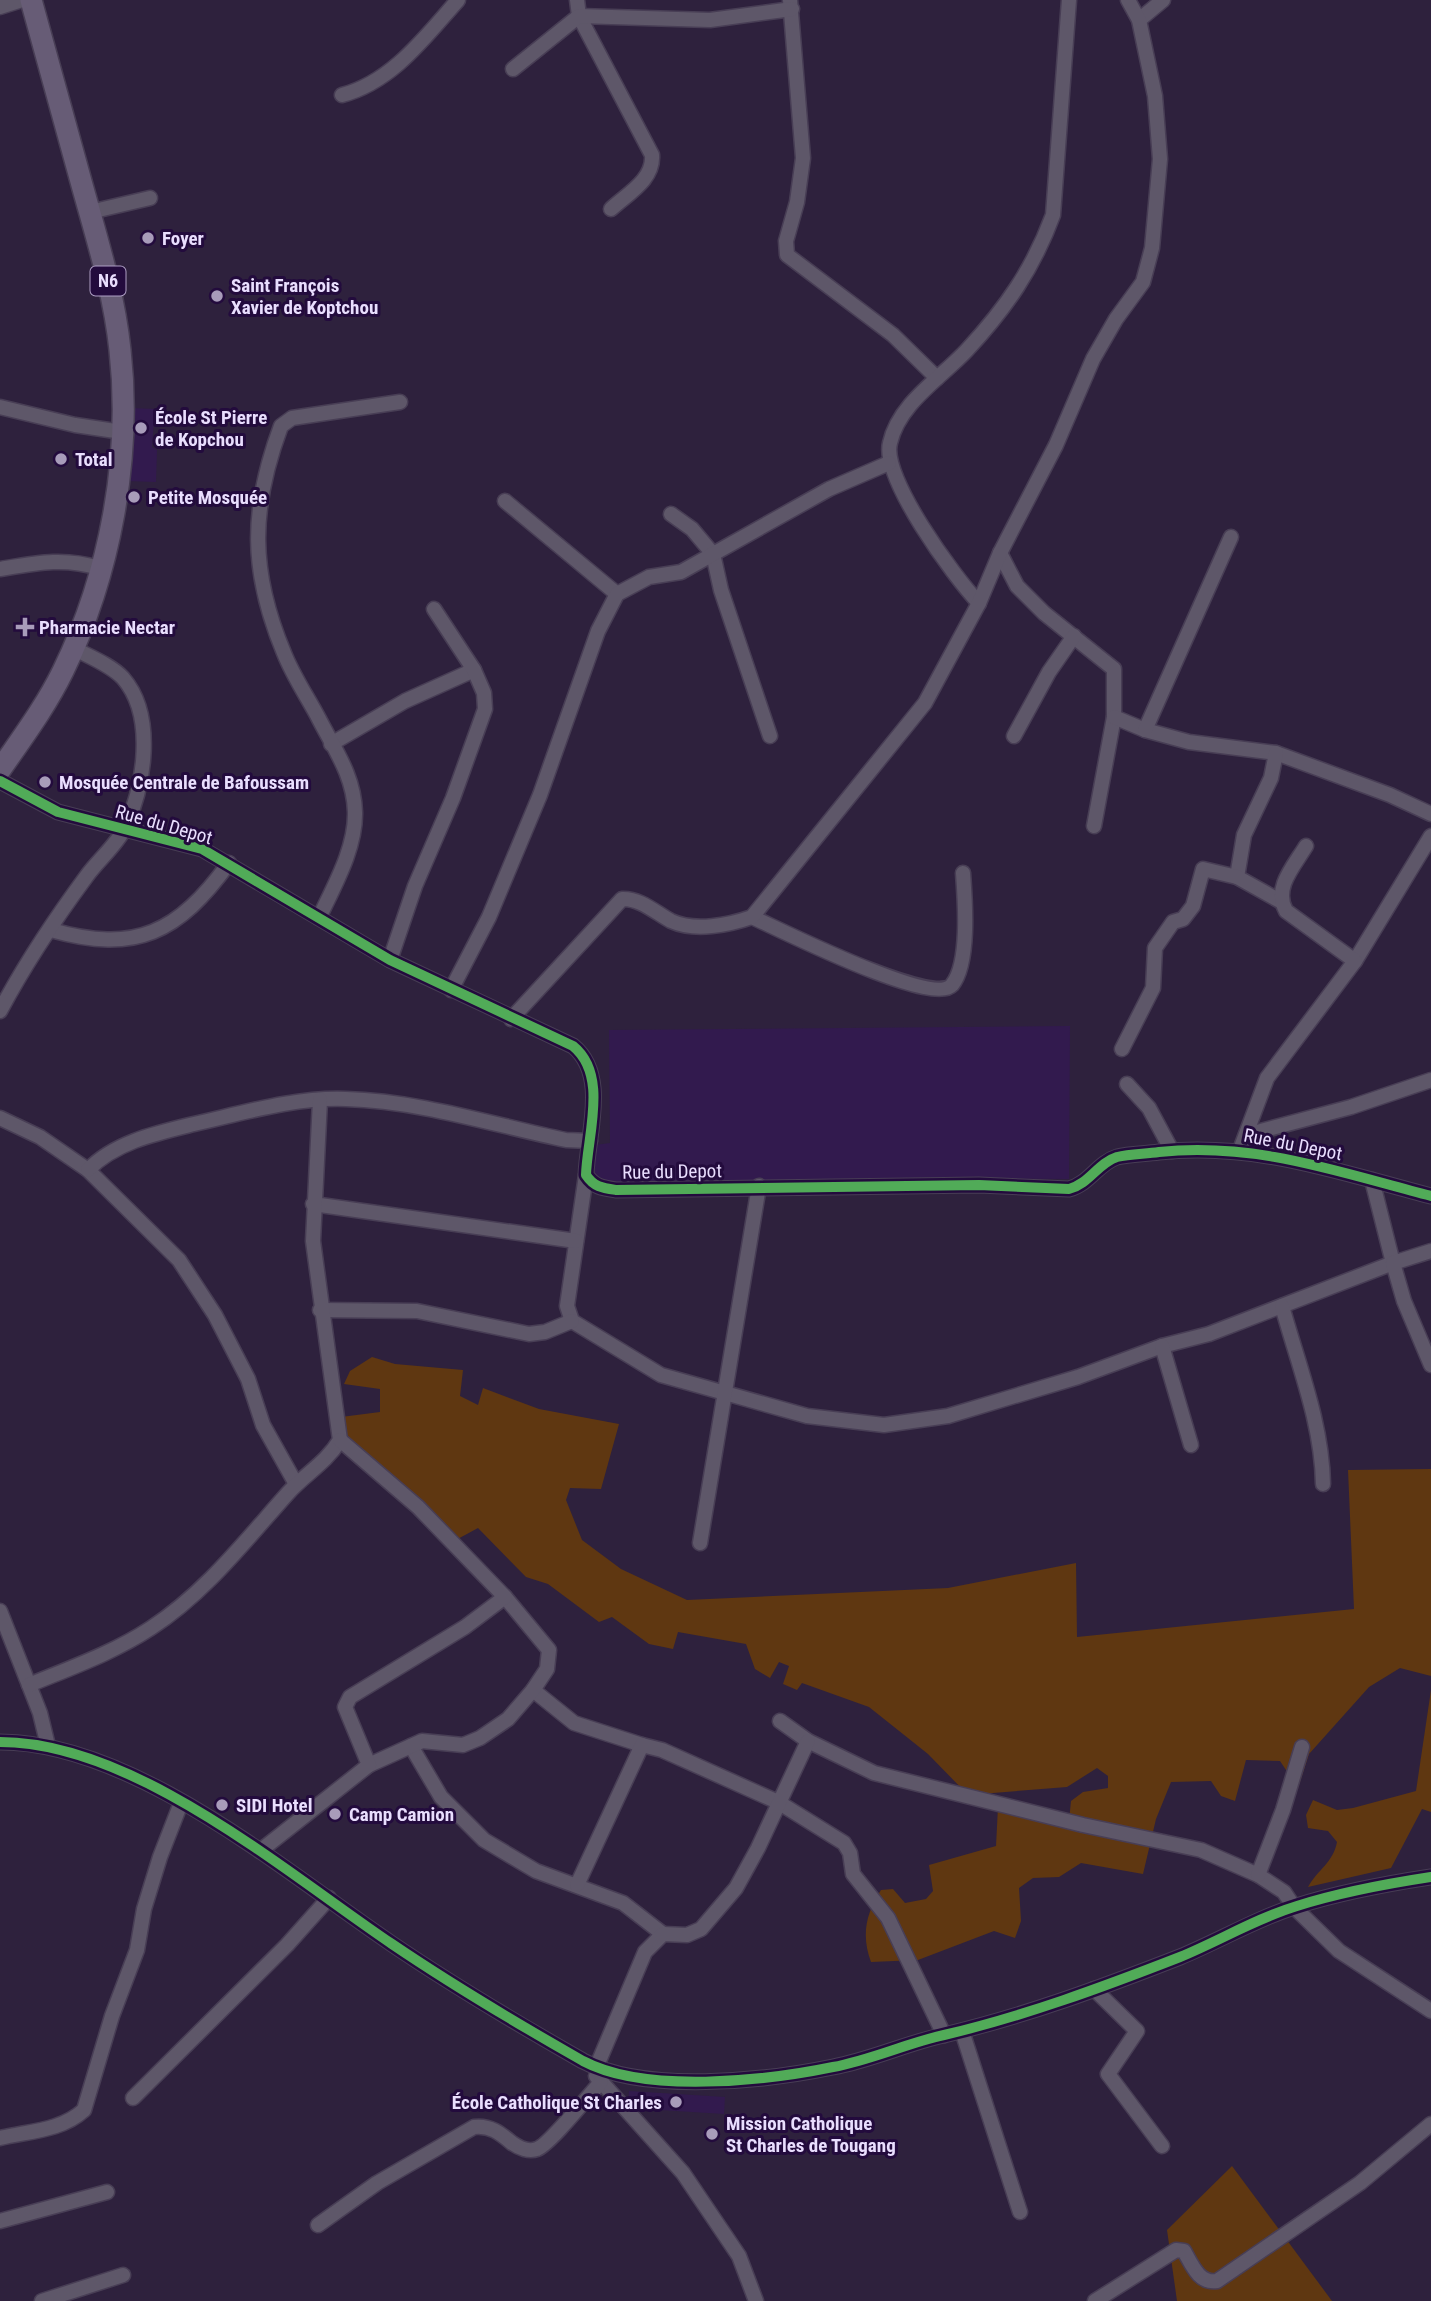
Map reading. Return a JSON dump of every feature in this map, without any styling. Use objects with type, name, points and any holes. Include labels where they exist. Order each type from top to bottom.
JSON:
[{"type":"highway","name":"N6","points":[[2,756],[50,695],[73,648],[93,566],[100,510],[116,432],[103,293],[90,212],[41,57],[18,2]]},
{"type":"highway","name":"N6","points":[[41,57],[103,293]]},
{"type":"highway","name":"N6","points":[[2,756],[42,682],[93,566]]},
{"type":"street","points":[[342,95],[383,77],[416,47],[458,0]]},
{"type":"street","points":[[577,0],[579,16],[652,156],[653,165],[649,175],[611,209]]},
{"type":"street","points":[[979,603],[940,557],[888,464],[890,443],[904,413],[967,350],[1023,282],[1052,215],[1069,0]]},
{"type":"street","points":[[511,1019],[622,899],[631,898],[675,923],[693,926],[735,923],[752,916],[925,703],[979,603],[1000,553],[1056,445],[1093,359],[1116,319],[1143,282],[1152,248],[1160,159],[1155,96],[1139,20],[1128,0]]},
{"type":"street","points":[[1139,20],[1164,0]]},
{"type":"street","points":[[513,69],[579,16],[710,20],[791,4],[803,158],[797,202],[786,241],[788,255],[893,335],[937,378]]},
{"type":"street","points":[[90,212],[150,198]]},
{"type":"street","points":[[319,918],[340,874],[355,815],[346,767],[331,744],[285,655],[261,587],[256,542],[259,509],[281,426],[292,418],[400,402]]},
{"type":"street","points":[[0,407],[116,432]]},
{"type":"street","points":[[451,990],[495,905],[540,795],[598,631],[617,594],[649,577],[681,572],[829,489],[888,464]]},
{"type":"street","points":[[505,500],[617,594]]},
{"type":"street","points":[[671,514],[692,529],[713,555],[721,590],[770,736]]},
{"type":"street","points":[[1144,730],[1231,537]]},
{"type":"street","points":[[1000,553],[1017,586],[1114,669],[1114,717],[1094,826]]},
{"type":"street","points":[[0,569],[53,560],[93,566]]},
{"type":"street","points":[[390,960],[415,886],[483,720],[484,693],[474,670],[435,609]]},
{"type":"street","points":[[1014,736],[1049,672],[1074,636]]},
{"type":"street","points":[[0,1011],[19,975],[86,876],[125,829],[138,794],[142,768],[141,719],[122,678],[73,648]]},
{"type":"street","points":[[331,744],[405,701],[474,670]]},
{"type":"street","points":[[1114,717],[1144,730],[1189,742],[1276,754],[1390,795],[1431,814]]},
{"type":"street","points":[[1237,877],[1244,835],[1271,778],[1276,754]]},
{"type":"street","name":"Rue du Depot","points":[[0,781],[58,812],[202,849],[390,960],[562,1041],[583,1054],[592,1075],[586,1175],[591,1183],[600,1188],[615,1190],[979,1185],[1069,1189],[1079,1187],[1109,1160],[1118,1157],[1172,1151],[1240,1150],[1278,1155],[1431,1196]]},
{"type":"street","points":[[1240,1150],[1267,1078],[1355,961],[1431,836]]},
{"type":"street","points":[[1280,901],[1282,886],[1306,846]]},
{"type":"street","points":[[51,930],[79,938],[114,941],[148,935],[182,916],[203,899],[229,863]]},
{"type":"street","points":[[1122,1049],[1153,988],[1155,948],[1173,922],[1183,919],[1194,906],[1200,873],[1208,869],[1237,877],[1280,901],[1286,911],[1355,961]]},
{"type":"street","points":[[752,916],[880,975],[935,989],[946,988],[952,984],[959,967],[964,937],[963,873]]},
{"type":"street","points":[[1246,1135],[1351,1107],[1431,1080]]},
{"type":"street","points":[[1127,1084],[1149,1108],[1172,1151]]},
{"type":"street","points":[[260,1851],[369,1765],[422,1741],[463,1745],[480,1738],[508,1719],[548,1669],[549,1650],[505,1597],[418,1507],[340,1440],[320,1310],[313,1241],[320,1100]]},
{"type":"street","points":[[88,1170],[100,1157],[124,1145],[180,1128],[265,1108],[320,1100],[392,1103],[566,1140],[590,1141]]},
{"type":"street","points":[[0,1118],[40,1137],[88,1170],[179,1259],[194,1280],[248,1379],[263,1425],[296,1484]]},
{"type":"street","points":[[586,1175],[567,1306],[572,1321],[661,1375],[807,1416],[884,1425],[948,1416],[1078,1377],[1162,1346],[1209,1334],[1431,1251]]},
{"type":"street","points":[[1372,1180],[1404,1301],[1431,1365]]},
{"type":"street","points":[[700,1543],[759,1186]]},
{"type":"street","points":[[313,1203],[576,1241]]},
{"type":"street","points":[[1282,1306],[1317,1428],[1323,1484]]},
{"type":"street","points":[[320,1310],[418,1311],[528,1334],[545,1332],[572,1321]]},
{"type":"street","points":[[1162,1346],[1191,1445]]},
{"type":"street","points":[[29,1685],[106,1653],[152,1628],[198,1592],[239,1551],[296,1484],[314,1472],[340,1440]]},
{"type":"street","points":[[369,1765],[345,1707],[349,1697],[465,1627],[505,1597]]},
{"type":"street","points":[[0,1611],[29,1685],[48,1746]]},
{"type":"street","points":[[533,1690],[574,1723],[662,1750],[778,1801],[844,1843],[850,1853],[853,1874],[888,1918],[944,2035]]},
{"type":"street","points":[[779,1721],[808,1741],[874,1773],[1083,1825],[1200,1850],[1258,1875],[1284,1892],[1294,1907],[1339,1951],[1431,2011]]},
{"type":"street","points":[[411,1746],[442,1797],[485,1840],[537,1871],[623,1903],[663,1934],[687,1935],[701,1929],[736,1888],[758,1848],[808,1741]]},
{"type":"street","points":[[0,1742],[48,1746],[91,1756],[180,1803],[260,1851],[458,1987],[593,2070],[683,2173],[739,2256],[756,2301]]},
{"type":"street","points":[[577,1885],[642,1745]]},
{"type":"street","points":[[1258,1875],[1283,1810],[1302,1747]]},
{"type":"street","points":[[0,2138],[55,2127],[74,2119],[84,2110],[111,2017],[137,1950],[144,1909],[160,1857],[180,1803]]},
{"type":"street","points":[[593,2070],[670,2081],[766,2078],[834,2067],[962,2031],[1094,1989],[1184,1955],[1294,1907],[1364,1887],[1431,1877]]},
{"type":"street","points":[[134,2098],[287,1945],[329,1898]]},
{"type":"street","points":[[318,2225],[377,2183],[474,2127],[482,2126],[497,2131],[516,2146],[527,2150],[542,2147],[593,2070],[645,1952],[663,1934]]},
{"type":"street","points":[[1094,1989],[1137,2031],[1108,2074],[1161,2146]]},
{"type":"street","points":[[962,2031],[1020,2211]]},
{"type":"street","points":[[1095,2301],[1176,2250],[1184,2251],[1201,2278],[1217,2281],[1360,2183],[1430,2127]]},
{"type":"street","points":[[0,2221],[107,2192]]},
{"type":"street","points":[[42,2301],[122,2275]]},
{"type":"shaded area","name":"École St Pierre de Kopchou","points":[[130,408],[155,409],[152,447],[157,450],[156,482],[126,481]]},
{"type":"shaded area","points":[[1070,1026],[1069,1179],[905,1178],[611,1183],[598,1180],[595,1176],[595,1145],[610,1143],[609,1030]]},
{"type":"shaded area","points":[[372,1357],[395,1364],[463,1370],[460,1396],[478,1405],[483,1388],[539,1409],[619,1424],[601,1489],[570,1488],[566,1500],[582,1540],[621,1569],[687,1600],[948,1588],[1076,1563],[1077,1637],[1354,1609],[1348,1470],[1431,1469],[1431,1676],[1400,1668],[1369,1687],[1309,1754],[1298,1788],[1280,1761],[1246,1760],[1235,1801],[1221,1796],[1211,1781],[1171,1782],[1156,1819],[1143,1874],[1081,1863],[1059,1877],[1033,1878],[1019,1888],[1021,1921],[1015,1938],[994,1931],[918,1960],[871,1962],[866,1943],[867,1924],[881,1890],[893,1889],[905,1903],[926,1899],[933,1891],[929,1865],[996,1846],[998,1807],[1069,1821],[1071,1801],[1083,1792],[1108,1788],[1108,1776],[1097,1768],[1067,1787],[968,1795],[928,1754],[869,1707],[802,1683],[797,1690],[783,1684],[789,1666],[779,1662],[770,1678],[755,1669],[746,1644],[678,1632],[673,1649],[649,1644],[612,1617],[599,1622],[548,1584],[526,1577],[478,1528],[454,1541],[346,1454],[341,1417],[380,1412],[380,1389],[344,1384],[350,1371]]},
{"type":"shaded area","points":[[1431,1690],[1431,1812],[1422,1809],[1391,1868],[1308,1887],[1329,1861],[1337,1842],[1328,1831],[1308,1828],[1306,1815],[1313,1800],[1337,1810],[1416,1791]]},
{"type":"shaded area","name":"École Catholique St Charles","points":[[629,2091],[725,2097],[724,2114],[628,2108]]},
{"type":"shaded area","points":[[1232,2166],[1332,2301],[1177,2301],[1167,2230]]},
{"type":"cycle path","points":[[0,781],[58,812],[202,849],[390,960],[573,1046],[584,1058],[593,1089],[586,1175],[602,1188],[616,1190],[979,1185],[1069,1189],[1082,1183],[1104,1164],[1117,1157],[1195,1150],[1230,1151],[1297,1161],[1431,1196]]},
{"type":"cycle path","points":[[0,1742],[51,1748],[103,1763],[154,1787],[256,1848],[392,1944],[510,2019],[583,2061],[639,2078],[706,2082],[740,2080],[847,2064],[1034,2010],[1093,1990],[1180,1957],[1297,1906],[1363,1889],[1431,1877]]},
{"type":"place","name":"Foyer","points":[[148,238]]},
{"type":"place","name":"Saint François Xavier de Koptchou","points":[[217,296]]},
{"type":"place","name":"École St Pierre de Kopchou","points":[[141,428]]},
{"type":"place","name":"Total","points":[[61,459]]},
{"type":"place","name":"Petite Mosquée","points":[[134,497]]},
{"type":"place","name":"Pharmacie Nectar","points":[[25,627]]},
{"type":"place","name":"Mosquée Centrale de Bafoussam","points":[[45,782]]},
{"type":"place","name":"SIDI Hotel","points":[[222,1805]]},
{"type":"place","name":"Camp Camion","points":[[335,1814]]},
{"type":"place","name":"École Catholique St Charles","points":[[676,2102]]},
{"type":"place","name":"Mission Catholique St Charles de Tougang","points":[[712,2134]]}]
